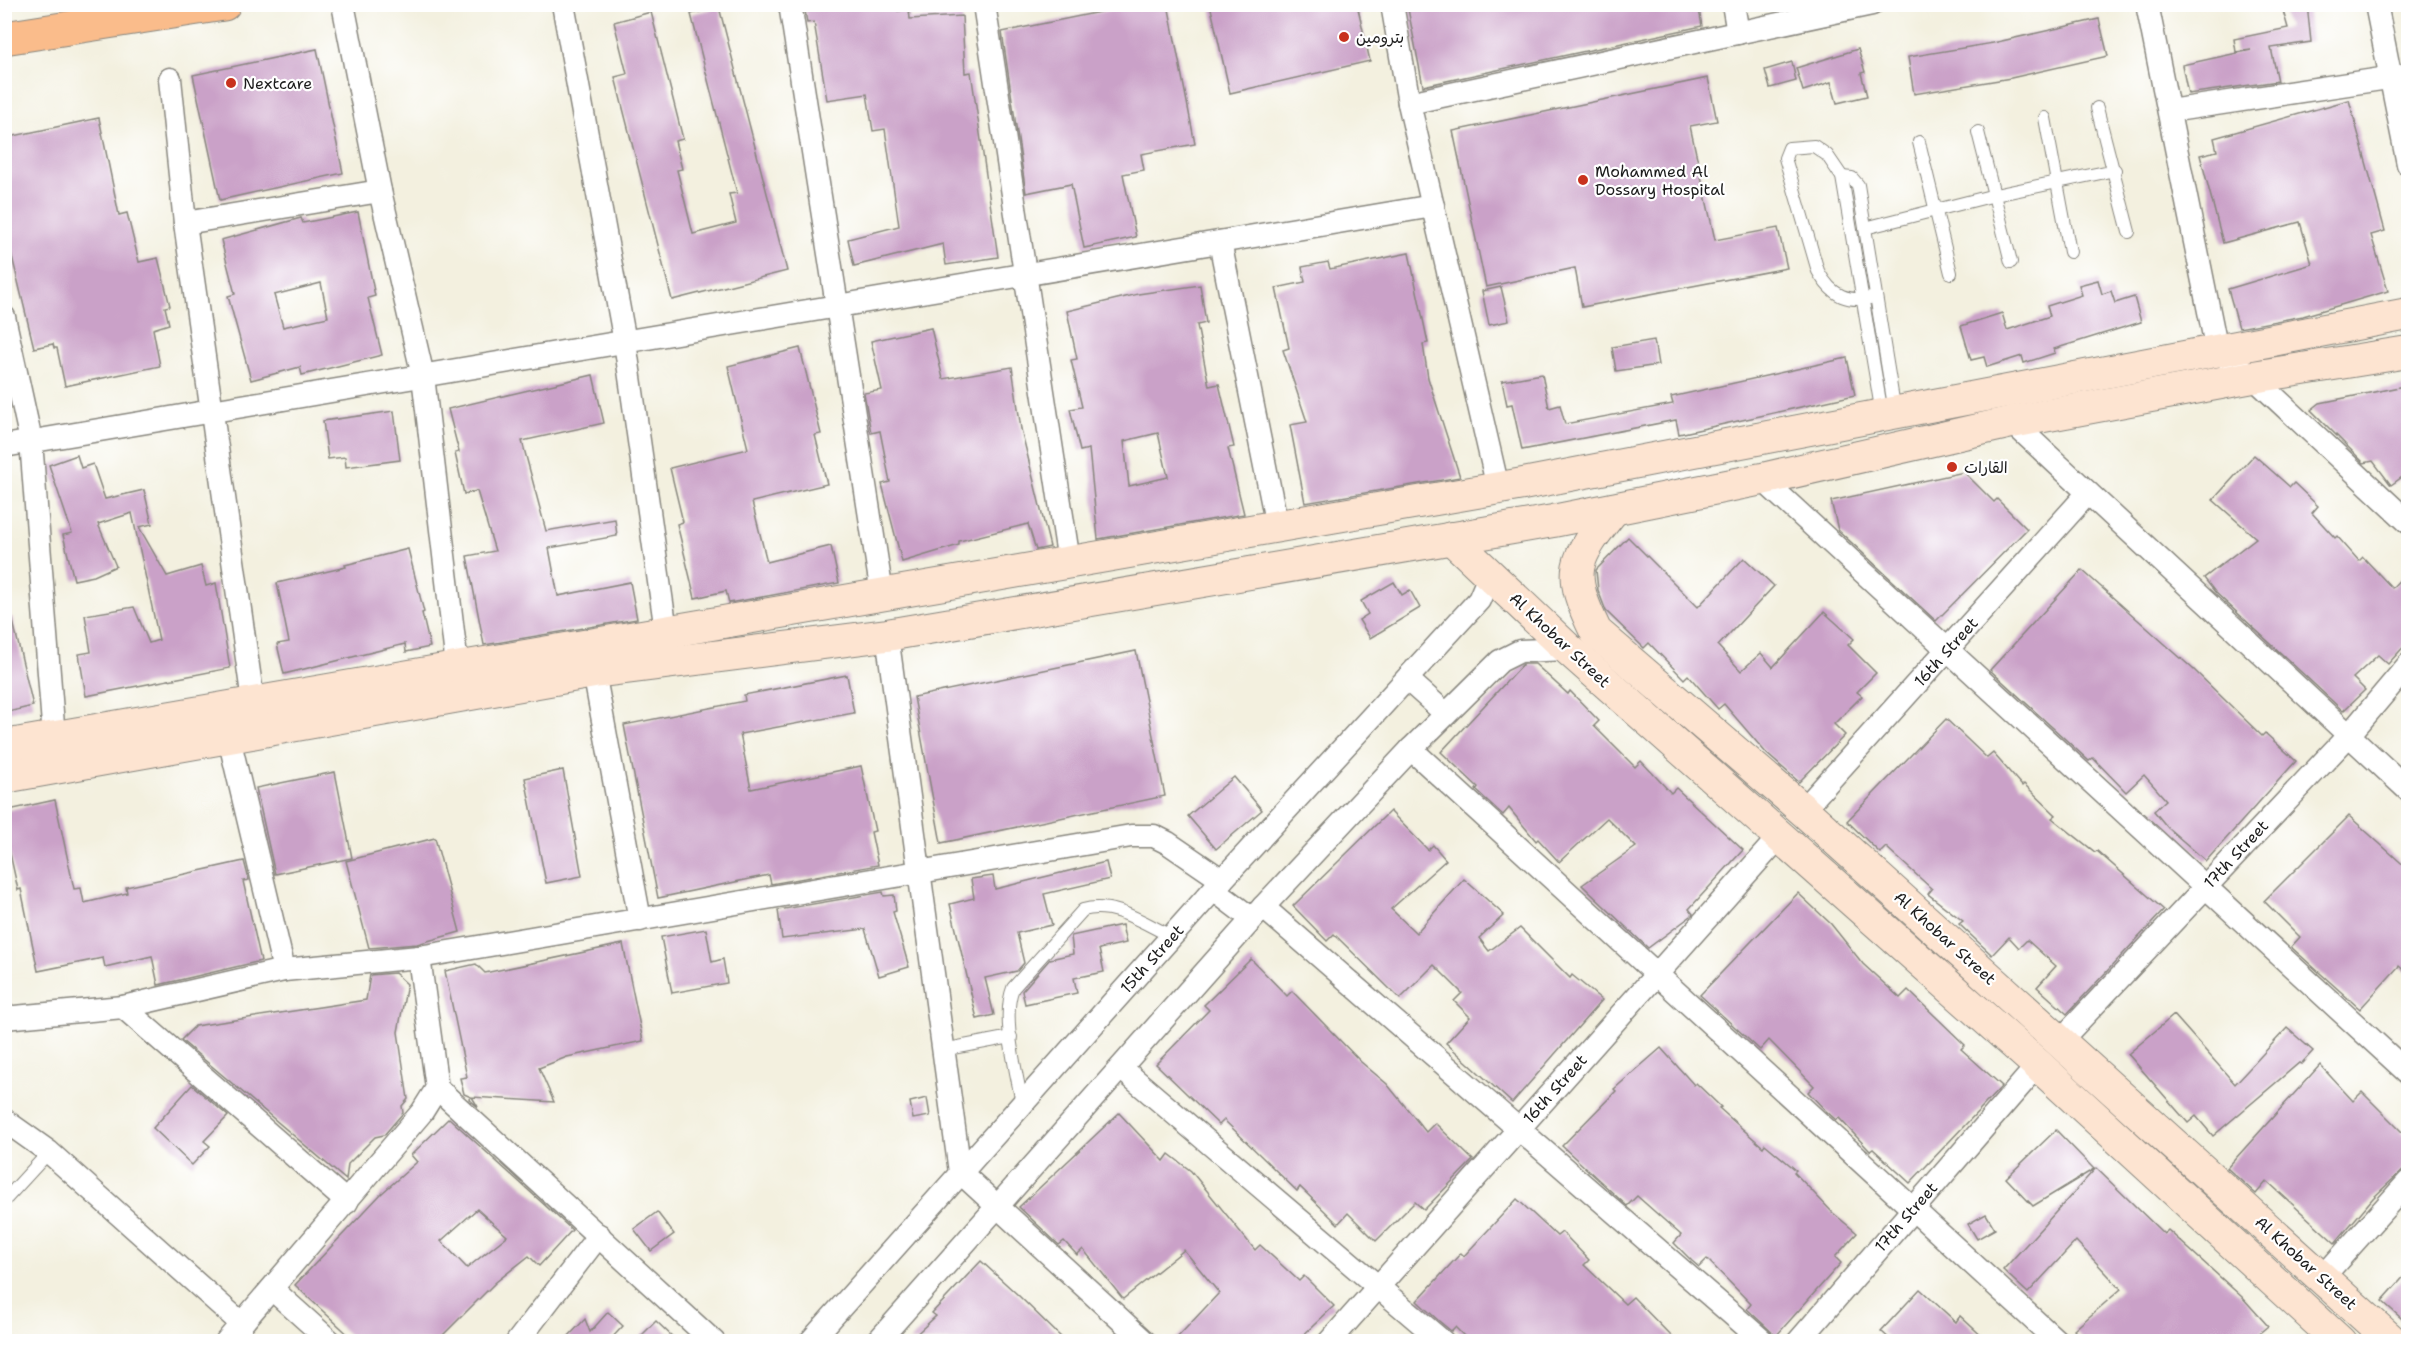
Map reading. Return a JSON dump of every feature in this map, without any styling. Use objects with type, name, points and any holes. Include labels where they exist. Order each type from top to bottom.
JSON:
[{"type":"main road","points":[[4,37],[159,4]]},
{"type":"main road","points":[[4,37],[224,4]]},
{"type":"street","points":[[343,4],[380,191],[423,376],[457,666]]},
{"type":"street","points":[[563,4],[625,342],[666,631]]},
{"type":"street","points":[[790,4],[882,594]]},
{"type":"street","points":[[984,4],[1069,562]]},
{"type":"street","points":[[1392,4],[1409,103],[1497,488]]},
{"type":"street","points":[[1733,4],[1738,33]]},
{"type":"street","points":[[1409,103],[1872,4]]},
{"type":"street","points":[[2147,4],[2217,351],[2253,377],[2409,522]]},
{"type":"street","points":[[2376,4],[2400,77],[2409,164]]},
{"type":"street","points":[[2169,111],[2400,77]]},
{"type":"street","points":[[170,79],[185,223],[253,701]]},
{"type":"street","points":[[185,223],[380,191]]},
{"type":"street","points":[[4,446],[1433,206]]},
{"type":"street","points":[[1220,242],[1277,526]]},
{"type":"street","points":[[4,746],[253,701],[1497,488],[2409,314]]},
{"type":"street","points":[[4,316],[31,441],[54,738]]},
{"type":"street","points":[[4,777],[594,672],[887,635],[1451,538],[1762,479],[2012,422],[2253,377],[2409,352]]},
{"type":"street","points":[[2012,422],[2409,790]]},
{"type":"street","points":[[1762,479],[2409,1073]]},
{"type":"street","name":"16th Street","points":[[1803,810],[2088,493]]},
{"type":"street","name":"Al Khobar Street","points":[[1614,508],[1577,562],[1580,600],[1596,632],[1803,810],[2393,1341]]},
{"type":"street","name":"Al Khobar Street","points":[[1451,538],[1569,649],[2038,1065],[2328,1338]]},
{"type":"street","name":"15th Street","points":[[810,1341],[1218,885],[1479,600],[1490,574]]},
{"type":"street","points":[[887,635],[960,1172],[1145,1341]]},
{"type":"street","points":[[877,1341],[1257,913],[1446,714],[1500,661],[1520,651],[1569,649]]},
{"type":"street","name":"17th Street","points":[[2060,1041],[2349,735],[2409,665]]},
{"type":"street","points":[[594,672],[640,920]]},
{"type":"street","points":[[1407,679],[1446,714]]},
{"type":"street","points":[[1641,713],[1662,689]]},
{"type":"street","points":[[229,738],[284,970]]},
{"type":"street","points":[[1411,749],[2058,1341]]},
{"type":"street","points":[[4,1018],[123,1007],[284,970],[419,957],[1131,836],[1154,836],[1168,843],[1218,885],[1257,913],[1519,1129],[1764,1341]]},
{"type":"street","name":"16th Street","points":[[1329,1341],[1780,836]]},
{"type":"street","points":[[226,1341],[347,1202],[422,1112],[437,1088],[419,957]]},
{"type":"street","points":[[123,1007],[347,1202]]},
{"type":"street","name":"17th Street","points":[[1798,1341],[2038,1065]]},
{"type":"street","points":[[1121,1068],[1443,1341]]},
{"type":"street","points":[[437,1088],[714,1341]]},
{"type":"street","points":[[4,1120],[48,1152],[242,1324]]},
{"type":"street","points":[[2322,1278],[2409,1182]]},
{"type":"street","points":[[517,1341],[599,1235]]},
{"type":"street","points":[[273,1289],[332,1341]]},
{"type":"lane","points":[[2097,108],[2115,170],[2129,232]]},
{"type":"lane","points":[[2045,118],[2070,252]]},
{"type":"lane","points":[[1978,132],[2011,262]]},
{"type":"lane","points":[[1919,142],[1951,273]]},
{"type":"lane","points":[[1876,297],[1861,300],[1832,292],[1818,271],[1785,158],[1789,148],[1814,146],[1827,155],[1842,177],[1861,300],[1889,414]]},
{"type":"lane","points":[[1865,228],[1995,195],[2115,170]]},
{"type":"lane","points":[[1842,177],[1852,178],[1858,185],[1876,297],[1889,414]]},
{"type":"lane","points":[[1022,1104],[1011,1037],[1008,999],[1013,988],[1083,910],[1096,906],[1111,908],[1173,937]]},
{"type":"lane","points":[[943,1050],[1011,1037]]},
{"type":"lane","points":[[4,1201],[48,1152]]},
{"type":"building","points":[[804,4],[897,4],[898,11],[909,9],[910,19],[962,16],[965,73],[971,72],[998,257],[946,265],[943,244],[854,266],[848,239],[899,226],[885,129],[873,131],[867,94],[827,100],[814,22],[807,23]]},
{"type":"building","points":[[1139,4],[1168,4],[1195,144],[1141,154],[1144,170],[1123,174],[1136,237],[1084,248],[1071,184],[1026,193],[1002,32]]},
{"type":"building","points":[[1210,4],[1357,4],[1370,61],[1230,93]]},
{"type":"building","points":[[1407,4],[1698,4],[1702,26],[1423,86]]},
{"type":"building","points":[[2281,4],[2307,4],[2311,42],[2271,48],[2278,81],[2188,94],[2182,65],[2251,50],[2236,52],[2234,39],[2288,28]]},
{"type":"building","points":[[719,7],[787,271],[672,300],[615,77],[627,74],[614,22],[651,12],[683,139],[675,141],[682,169],[677,170],[693,234],[736,223],[729,194],[737,193],[691,14]]},
{"type":"building","points":[[2099,19],[2108,56],[2011,78],[1914,94],[1908,57],[1993,43]]},
{"type":"building","points":[[317,49],[343,173],[220,200],[193,75]]},
{"type":"building","points":[[1858,49],[1865,72],[1861,73],[1867,96],[1837,103],[1831,82],[1803,91],[1796,68]]},
{"type":"building","points":[[1792,62],[1796,81],[1770,88],[1765,70]]},
{"type":"building","name":"Mohammed Al Dossary Hospital","points":[[1708,78],[1717,121],[1690,126],[1715,240],[1778,228],[1787,268],[1582,307],[1575,268],[1486,287],[1453,131]]},
{"type":"building","points":[[2349,100],[2385,231],[2371,235],[2388,291],[2303,316],[2239,328],[2228,289],[2312,264],[2300,222],[2223,243],[2200,155],[2217,151],[2214,138]]},
{"type":"building","points":[[99,118],[119,215],[127,213],[139,262],[158,258],[170,306],[165,307],[169,324],[153,329],[160,366],[65,386],[57,348],[54,348],[53,344],[34,348],[4,223],[4,138]]},
{"type":"building","points":[[358,212],[375,296],[368,298],[382,355],[302,375],[300,367],[251,380],[228,296],[235,294],[221,240],[301,218],[303,223]],"holes":[[[321,283],[328,317],[283,327],[274,295]]]},
{"type":"building","points":[[1409,253],[1428,343],[1423,344],[1428,378],[1460,477],[1305,503],[1290,425],[1307,422],[1283,350],[1289,348],[1276,288],[1305,282],[1302,267],[1328,262],[1330,269]]},
{"type":"building","points":[[2098,280],[2102,294],[2111,291],[2115,303],[2134,297],[2141,322],[2054,349],[2055,353],[2024,363],[2022,356],[1987,367],[1984,357],[1971,360],[1961,326],[2002,313],[2007,330],[2050,316],[2047,306],[2082,295],[2079,285]]},
{"type":"building","points":[[1200,285],[1206,323],[1197,325],[1209,386],[1219,384],[1234,447],[1228,448],[1244,514],[1098,539],[1089,449],[1080,451],[1070,409],[1082,407],[1071,360],[1077,359],[1067,311],[1138,294]],"holes":[[[1158,433],[1168,477],[1129,486],[1124,441]]]},
{"type":"building","points":[[1501,287],[1509,321],[1489,325],[1482,291]]},
{"type":"building","points":[[931,328],[943,379],[1012,367],[1021,429],[1050,547],[1036,550],[1028,524],[959,541],[959,545],[902,562],[882,484],[890,482],[880,431],[871,433],[864,393],[882,390],[871,341]]},
{"type":"building","points":[[1654,340],[1658,365],[1616,371],[1612,347]]},
{"type":"building","points":[[800,348],[821,434],[815,435],[827,484],[752,502],[767,562],[831,546],[839,583],[729,603],[726,591],[695,598],[677,524],[683,522],[670,468],[748,449],[728,366]]},
{"type":"building","points":[[1847,358],[1855,395],[1679,434],[1676,420],[1522,450],[1512,404],[1507,405],[1502,381],[1542,374],[1549,408],[1560,405],[1565,424],[1673,404],[1671,397]]},
{"type":"building","points":[[593,375],[604,423],[522,441],[546,531],[615,519],[617,536],[549,548],[558,596],[630,582],[637,619],[484,645],[467,556],[495,551],[477,491],[464,494],[455,453],[459,452],[448,409]]},
{"type":"building","points":[[2409,385],[2409,472],[2391,485],[2373,461],[2364,463],[2311,410],[2320,403]]},
{"type":"building","points":[[394,411],[400,460],[346,467],[345,457],[328,459],[323,421]]},
{"type":"building","points":[[77,455],[81,468],[93,464],[105,499],[144,490],[152,524],[139,527],[167,576],[201,566],[206,586],[216,583],[230,668],[86,696],[79,654],[91,652],[85,615],[134,607],[149,643],[159,640],[132,513],[98,524],[116,566],[94,576],[74,580],[63,535],[72,533],[49,465]]},
{"type":"building","points":[[2254,455],[2290,487],[2294,483],[2318,506],[2312,513],[2359,561],[2363,557],[2392,588],[2409,570],[2409,641],[2388,664],[2378,655],[2353,678],[2365,690],[2343,711],[2215,592],[2204,578],[2256,538],[2213,500]]},
{"type":"building","points":[[1964,472],[1994,502],[1997,499],[2027,529],[1936,621],[1838,530],[1831,501]]},
{"type":"building","points":[[1628,537],[1698,607],[1744,558],[1774,586],[1718,646],[1741,671],[1761,653],[1773,667],[1824,612],[1854,639],[1848,645],[1876,673],[1857,692],[1862,696],[1834,724],[1845,735],[1799,782],[1767,754],[1724,704],[1718,709],[1688,675],[1684,679],[1649,643],[1644,648],[1606,611],[1598,590],[1596,570]]},
{"type":"building","points":[[408,549],[424,612],[422,613],[430,647],[406,652],[405,644],[284,674],[277,644],[289,642],[277,583],[346,567],[345,565]]},
{"type":"building","points":[[2082,570],[2193,669],[2262,736],[2265,733],[2296,761],[2206,861],[2168,828],[2154,811],[2166,800],[2144,775],[2126,792],[2093,758],[2089,761],[1990,670]]},
{"type":"building","points":[[1394,582],[1402,595],[1410,590],[1420,608],[1370,638],[1359,620],[1368,614],[1361,601]]},
{"type":"building","points":[[4,617],[12,617],[33,706],[4,713]]},
{"type":"building","points":[[1136,651],[1165,796],[941,843],[914,697]]},
{"type":"building","points":[[1523,664],[1535,664],[1568,694],[1570,691],[1599,721],[1594,726],[1635,767],[1641,761],[1671,793],[1676,788],[1743,850],[1689,909],[1693,914],[1648,948],[1582,885],[1636,847],[1607,818],[1559,862],[1538,839],[1536,841],[1509,808],[1503,815],[1476,790],[1478,787],[1441,752]]},
{"type":"building","points":[[847,675],[854,713],[740,734],[751,789],[861,766],[875,831],[871,832],[878,865],[771,884],[769,875],[658,898],[624,725],[745,701],[744,695]]},
{"type":"building","points":[[1946,719],[1987,758],[1993,753],[2022,786],[2024,784],[2056,815],[2052,818],[2095,852],[2097,851],[2164,910],[2067,1014],[2037,987],[2056,966],[2027,940],[2019,948],[2009,937],[1992,955],[1959,924],[1963,921],[1928,894],[1932,889],[1886,847],[1880,853],[1847,821]]},
{"type":"building","points":[[563,770],[582,876],[546,883],[525,778]]},
{"type":"building","points":[[335,772],[352,858],[275,874],[256,788]]},
{"type":"building","points":[[1234,777],[1262,810],[1216,849],[1188,816]]},
{"type":"building","points":[[55,800],[74,889],[81,888],[84,903],[127,893],[126,887],[244,861],[249,880],[243,881],[261,961],[158,985],[152,956],[105,967],[103,958],[38,971],[21,889],[18,890],[4,826],[4,811]]},
{"type":"building","points":[[1390,811],[1428,850],[1433,845],[1446,860],[1391,909],[1416,933],[1464,879],[1504,915],[1479,938],[1489,951],[1520,928],[1570,978],[1572,975],[1602,1000],[1512,1103],[1446,1043],[1470,1017],[1454,1001],[1462,993],[1434,965],[1400,999],[1334,934],[1327,941],[1293,906]]},
{"type":"building","points":[[2349,816],[2409,870],[2409,975],[2399,966],[2360,1009],[2291,947],[2300,937],[2264,901]]},
{"type":"building","points":[[435,838],[460,932],[417,944],[369,948],[346,861]]},
{"type":"building","points":[[1106,862],[1110,879],[1044,894],[1052,925],[1017,933],[1024,963],[1017,971],[985,978],[994,1015],[977,1019],[950,904],[974,898],[971,879],[993,876],[995,889]]},
{"type":"building","points":[[883,892],[884,896],[894,895],[896,911],[893,912],[909,967],[879,976],[865,929],[782,939],[778,910]]},
{"type":"building","points":[[1798,893],[1831,924],[1863,964],[1900,998],[1908,990],[1965,1045],[1961,1049],[2002,1086],[1910,1183],[1873,1149],[1870,1151],[1839,1118],[1836,1120],[1825,1110],[1808,1092],[1814,1086],[1769,1040],[1760,1050],[1700,995]]},
{"type":"building","points":[[1122,925],[1126,943],[1099,949],[1104,972],[1074,978],[1077,993],[1025,1004],[1022,991],[1050,959],[1073,954],[1071,936]]},
{"type":"building","points":[[706,929],[712,962],[723,959],[727,983],[672,993],[661,937]]},
{"type":"building","points":[[623,944],[643,1041],[567,1057],[539,1068],[554,1102],[472,1097],[478,1107],[469,1099],[471,1097],[464,1094],[460,1078],[467,1077],[445,971],[476,964],[485,973]]},
{"type":"building","points":[[1251,959],[1287,996],[1292,991],[1361,1062],[1387,1084],[1426,1132],[1435,1123],[1473,1160],[1424,1210],[1415,1202],[1376,1241],[1348,1213],[1338,1224],[1300,1187],[1297,1191],[1224,1120],[1219,1125],[1156,1064],[1209,1010],[1204,1005]]},
{"type":"building","points":[[395,973],[407,984],[398,1032],[408,1099],[402,1106],[403,1113],[384,1135],[375,1137],[348,1164],[346,1180],[181,1040],[195,1026],[366,1000],[370,975]]},
{"type":"building","points":[[2174,1015],[2235,1084],[2287,1028],[2313,1051],[2301,1064],[2299,1063],[2213,1136],[2196,1116],[2188,1123],[2128,1054]]},
{"type":"building","points":[[1661,1048],[1694,1085],[1696,1083],[1721,1107],[1719,1108],[1763,1147],[1765,1144],[1796,1170],[1794,1172],[1833,1213],[1857,1233],[1835,1257],[1841,1263],[1776,1336],[1747,1309],[1751,1304],[1707,1259],[1699,1267],[1674,1243],[1681,1235],[1637,1196],[1627,1206],[1562,1146],[1616,1091],[1614,1089]]},
{"type":"building","points":[[2320,1065],[2353,1101],[2362,1092],[2409,1139],[2409,1164],[2373,1198],[2335,1243],[2267,1181],[2256,1194],[2227,1168]]},
{"type":"building","points":[[192,1085],[228,1116],[204,1141],[210,1146],[192,1165],[153,1128]]},
{"type":"building","points":[[927,1098],[930,1116],[913,1119],[910,1102]]},
{"type":"building","points":[[1119,1113],[1164,1161],[1169,1154],[1191,1171],[1255,1250],[1260,1245],[1299,1281],[1304,1276],[1334,1306],[1297,1341],[1174,1341],[1219,1293],[1184,1250],[1123,1299],[1083,1249],[1077,1255],[1064,1241],[1059,1245],[1019,1207]]},
{"type":"building","points":[[449,1118],[572,1230],[539,1266],[529,1256],[496,1282],[437,1341],[355,1341],[295,1285],[381,1194],[417,1162],[411,1155]],"holes":[[[477,1209],[507,1236],[467,1268],[441,1241]]]},
{"type":"building","points":[[2056,1130],[2094,1169],[2033,1206],[2006,1178]]},
{"type":"building","points":[[2096,1168],[2164,1234],[2168,1230],[2242,1297],[2268,1326],[2250,1341],[2083,1341],[2074,1330],[2121,1289],[2076,1241],[2028,1293],[2003,1270]]},
{"type":"building","points":[[1517,1199],[1557,1236],[1562,1232],[1589,1260],[1584,1265],[1625,1304],[1633,1297],[1676,1341],[1469,1341],[1455,1327],[1451,1331],[1439,1321],[1417,1301],[1461,1253],[1464,1256]]},
{"type":"building","points":[[657,1212],[674,1234],[651,1251],[634,1229]]},
{"type":"building","points":[[1986,1214],[1995,1229],[1977,1239],[1968,1224]]},
{"type":"building","points":[[981,1261],[1065,1341],[909,1341],[936,1316],[932,1313]]},
{"type":"building","points":[[2409,1271],[2409,1325],[2382,1301]]},
{"type":"building","points":[[1920,1289],[1956,1322],[1960,1316],[1987,1341],[1892,1341],[1881,1331]]},
{"type":"building","points":[[608,1312],[623,1326],[609,1341],[564,1341],[585,1319],[590,1332]]},
{"type":"building","points":[[656,1321],[677,1341],[636,1341]]},
{"type":"place","name":"بترومين","points":[[1344,37]]},
{"type":"place","name":"Nextcare","points":[[231,83]]},
{"type":"place","name":"Mohammed Al Dossary Hospital","points":[[1583,180]]},
{"type":"place","name":"القارات","points":[[1952,467]]}]
